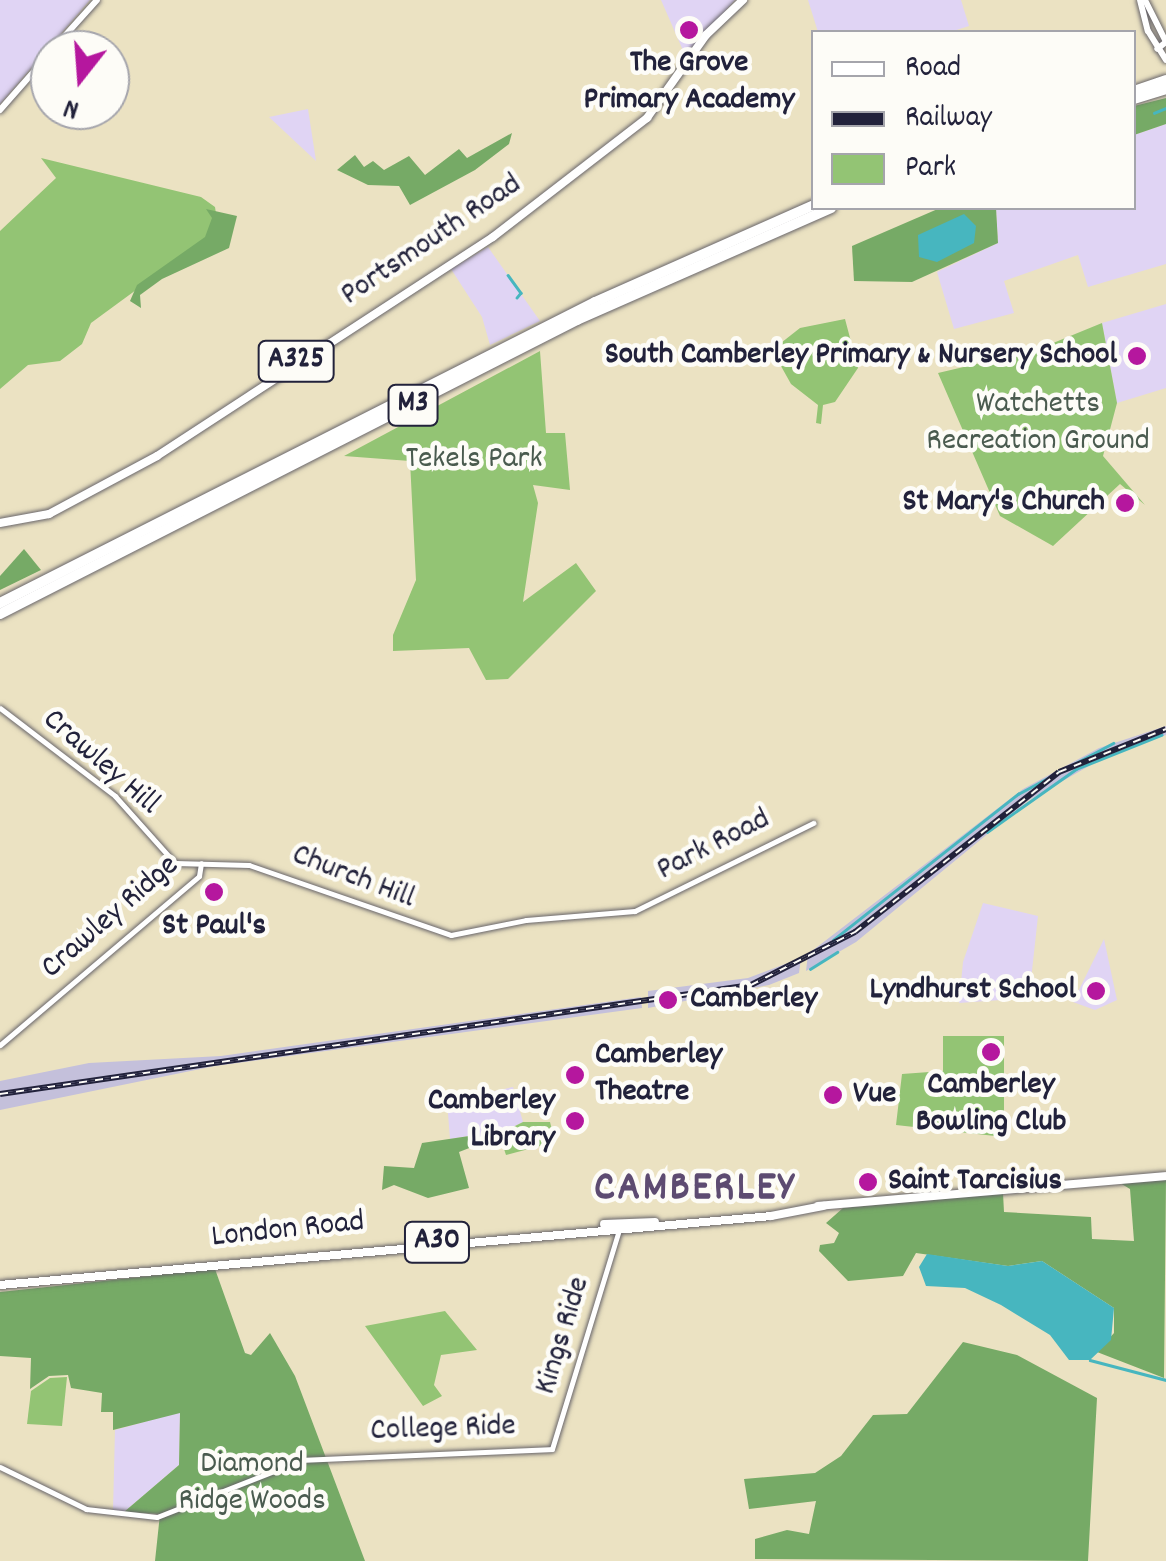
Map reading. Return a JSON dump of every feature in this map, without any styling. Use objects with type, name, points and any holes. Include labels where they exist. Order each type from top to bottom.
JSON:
[{"type":"highway","points":[[1136,89],[1166,80]]},
{"type":"highway","points":[[1136,98],[1166,89]]},
{"type":"highway","name":"M3","points":[[0,604],[595,302],[811,206]]},
{"type":"highway","name":"M3","points":[[0,614],[577,320],[826,210]]},
{"type":"main road","points":[[70,30],[97,0]]},
{"type":"main road","name":"Portsmouth Road","points":[[0,523],[61,509],[157,456],[493,237],[646,119],[706,35],[743,0]]},
{"type":"main road","points":[[1143,0],[1166,42],[1156,48]]},
{"type":"main road","points":[[1143,0],[1145,20],[1156,48],[1166,60]]},
{"type":"main road","points":[[1145,20],[1150,10]]},
{"type":"main road","points":[[0,110],[30,75]]},
{"type":"main road","name":"London Road","points":[[0,1285],[1166,1176]]},
{"type":"street","name":"Crawley Hill","points":[[0,708],[115,796],[170,859],[224,861]]},
{"type":"street","name":"Park Road","points":[[466,935],[526,920],[636,911],[813,823]]},
{"type":"street","name":"Church Hill","points":[[224,861],[310,882],[415,926],[466,935]]},
{"type":"street","name":"Crawley Ridge","points":[[0,1045],[199,876],[201,863]]},
{"type":"street","name":"Kings Ride","points":[[552,1449],[617,1228]]},
{"type":"street","name":"College Ride","points":[[0,1466],[86,1509],[157,1517],[184,1511],[275,1466],[336,1456],[552,1449]]},
{"type":"shaded area","points":[[0,0],[90,0],[64,30],[30,30],[30,69],[0,104]]},
{"type":"shaded area","name":"The Grove Primary Academy","points":[[661,0],[735,0],[685,55]]},
{"type":"shaded area","points":[[808,0],[961,0],[969,26],[956,30],[817,30]]},
{"type":"shaded area","points":[[308,109],[316,161],[269,117]]},
{"type":"shaded area","points":[[1166,124],[1166,264],[1088,287],[1078,255],[1004,281],[1014,313],[954,329],[937,272],[998,243],[996,210],[1136,210],[1136,134]]},
{"type":"shaded area","points":[[488,247],[540,321],[490,345],[482,317],[451,269]]},
{"type":"shaded area","name":"South Camberley Primary & Nursery School","points":[[1166,304],[1166,388],[1117,403],[1102,323]]},
{"type":"shaded area","points":[[1166,726],[1166,735],[1112,753],[1029,800],[856,942],[806,971],[808,954],[1023,789],[1099,748]]},
{"type":"shaded area","points":[[983,903],[1038,916],[1029,998],[959,1003],[963,962]]},
{"type":"shaded area","name":"Lyndhurst School","points":[[1104,939],[1117,1000],[1095,1010],[1073,1002]]},
{"type":"shaded area","points":[[801,958],[799,973],[769,985],[648,1008],[648,991],[748,978]]},
{"type":"shaded area","points":[[641,997],[642,1008],[215,1066],[0,1110],[0,1081],[89,1063],[221,1056]]},
{"type":"shaded area","points":[[513,1087],[523,1122],[477,1145],[475,1135],[450,1139],[447,1101]]},
{"type":"shaded area","points":[[180,1412],[179,1465],[124,1512],[113,1511],[115,1430]]},
{"type":"green space","points":[[1166,98],[1166,124],[1136,134],[1136,106]]},
{"type":"green space","points":[[512,133],[509,144],[475,170],[410,205],[399,186],[368,185],[337,170],[355,155],[364,167],[373,161],[384,170],[409,156],[425,175],[459,149],[467,158]]},
{"type":"green space","points":[[41,158],[201,197],[215,207],[217,220],[211,235],[91,323],[82,344],[60,361],[28,365],[0,389],[0,231],[56,178]]},
{"type":"green space","points":[[206,209],[237,216],[229,248],[162,279],[140,295],[141,308],[130,301],[137,285],[205,237],[212,218]]},
{"type":"green space","points":[[935,210],[996,210],[998,243],[912,282],[854,281],[852,246]]},
{"type":"green space","points":[[845,319],[858,368],[835,402],[823,405],[821,424],[816,423],[818,405],[791,384],[772,350],[800,328]]},
{"type":"green space","name":"Watchetts Recreation Ground","points":[[1102,323],[1117,403],[1103,456],[1145,505],[1120,484],[1053,546],[1000,516],[938,373],[1036,350]]},
{"type":"green space","name":"Tekels Park","points":[[540,351],[546,433],[565,433],[570,490],[533,485],[538,503],[523,602],[576,563],[596,591],[508,679],[486,680],[469,648],[393,651],[393,635],[416,580],[410,461],[344,456]]},
{"type":"green space","points":[[24,549],[41,570],[0,590],[0,576]]},
{"type":"green space","points":[[943,1036],[1004,1036],[1004,1137],[896,1125],[902,1074],[943,1071]]},
{"type":"green space","points":[[523,1122],[550,1122],[555,1142],[506,1155],[499,1134]]},
{"type":"green space","points":[[476,1135],[477,1145],[459,1152],[469,1188],[428,1198],[394,1185],[382,1190],[384,1166],[414,1168],[422,1143]]},
{"type":"green space","points":[[1166,1179],[1164,1378],[1097,1352],[1114,1333],[1114,1308],[1042,1261],[1008,1266],[916,1253],[903,1276],[848,1281],[819,1251],[820,1245],[834,1243],[839,1233],[826,1223],[843,1208],[1003,1193],[1004,1212],[1091,1217],[1092,1239],[1134,1241],[1130,1189],[1120,1183]]},
{"type":"green space","name":"Diamond Ridge Woods","points":[[215,1269],[245,1353],[251,1355],[270,1333],[295,1376],[365,1561],[155,1561],[160,1514],[124,1512],[179,1465],[180,1413],[113,1430],[113,1412],[101,1412],[102,1393],[71,1388],[68,1375],[49,1376],[30,1389],[31,1358],[0,1356],[0,1292]]},
{"type":"green space","points":[[445,1311],[477,1350],[441,1355],[434,1385],[442,1396],[423,1406],[365,1326]]},
{"type":"green space","points":[[963,1342],[1017,1355],[1097,1398],[1088,1561],[755,1559],[755,1539],[787,1530],[809,1534],[816,1501],[749,1509],[744,1479],[815,1473],[841,1456],[873,1415],[907,1414]]},
{"type":"green space","points":[[67,1377],[62,1426],[27,1424],[31,1391],[50,1378]]},
{"type":"water","points":[[964,214],[976,226],[974,243],[937,262],[919,257],[918,235]]},
{"type":"water","points":[[927,1254],[1008,1266],[1042,1261],[1114,1308],[1111,1340],[1090,1360],[1069,1360],[1050,1335],[1001,1305],[965,1288],[926,1286],[919,1267]]},
{"type":"waterway","points":[[1154,113],[1166,108]]},
{"type":"waterway","points":[[508,275],[521,293],[517,298]]},
{"type":"waterway","points":[[987,832],[1076,769],[1161,735]]},
{"type":"waterway","points":[[833,940],[1018,794],[1113,743]]},
{"type":"waterway","points":[[810,969],[837,952]]},
{"type":"waterway","points":[[1090,1360],[1166,1380]]},
{"type":"railway","points":[[0,1094],[751,985],[855,932],[1059,772],[1166,729]]},
{"type":"place","name":"The Grove Primary Academy","points":[[689,30]]},
{"type":"place","name":"South Camberley Primary & Nursery School","points":[[1137,356]]},
{"type":"place","name":"St Mary's Church","points":[[1125,503]]},
{"type":"place","name":"St Paul's","points":[[214,892]]},
{"type":"place","name":"Lyndhurst School","points":[[1096,991]]},
{"type":"place","name":"Camberley","points":[[668,1000]]},
{"type":"place","name":"Camberley Bowling Club","points":[[991,1052]]},
{"type":"place","name":"Camberley Theatre","points":[[575,1075]]},
{"type":"place","name":"Vue","points":[[833,1095]]},
{"type":"place","name":"Camberley Library","points":[[575,1121]]},
{"type":"place","name":"Saint Tarcisius","points":[[868,1182]]},
{"type":"district","name":"CAMBERLEY","points":[[695,1190]]}]
